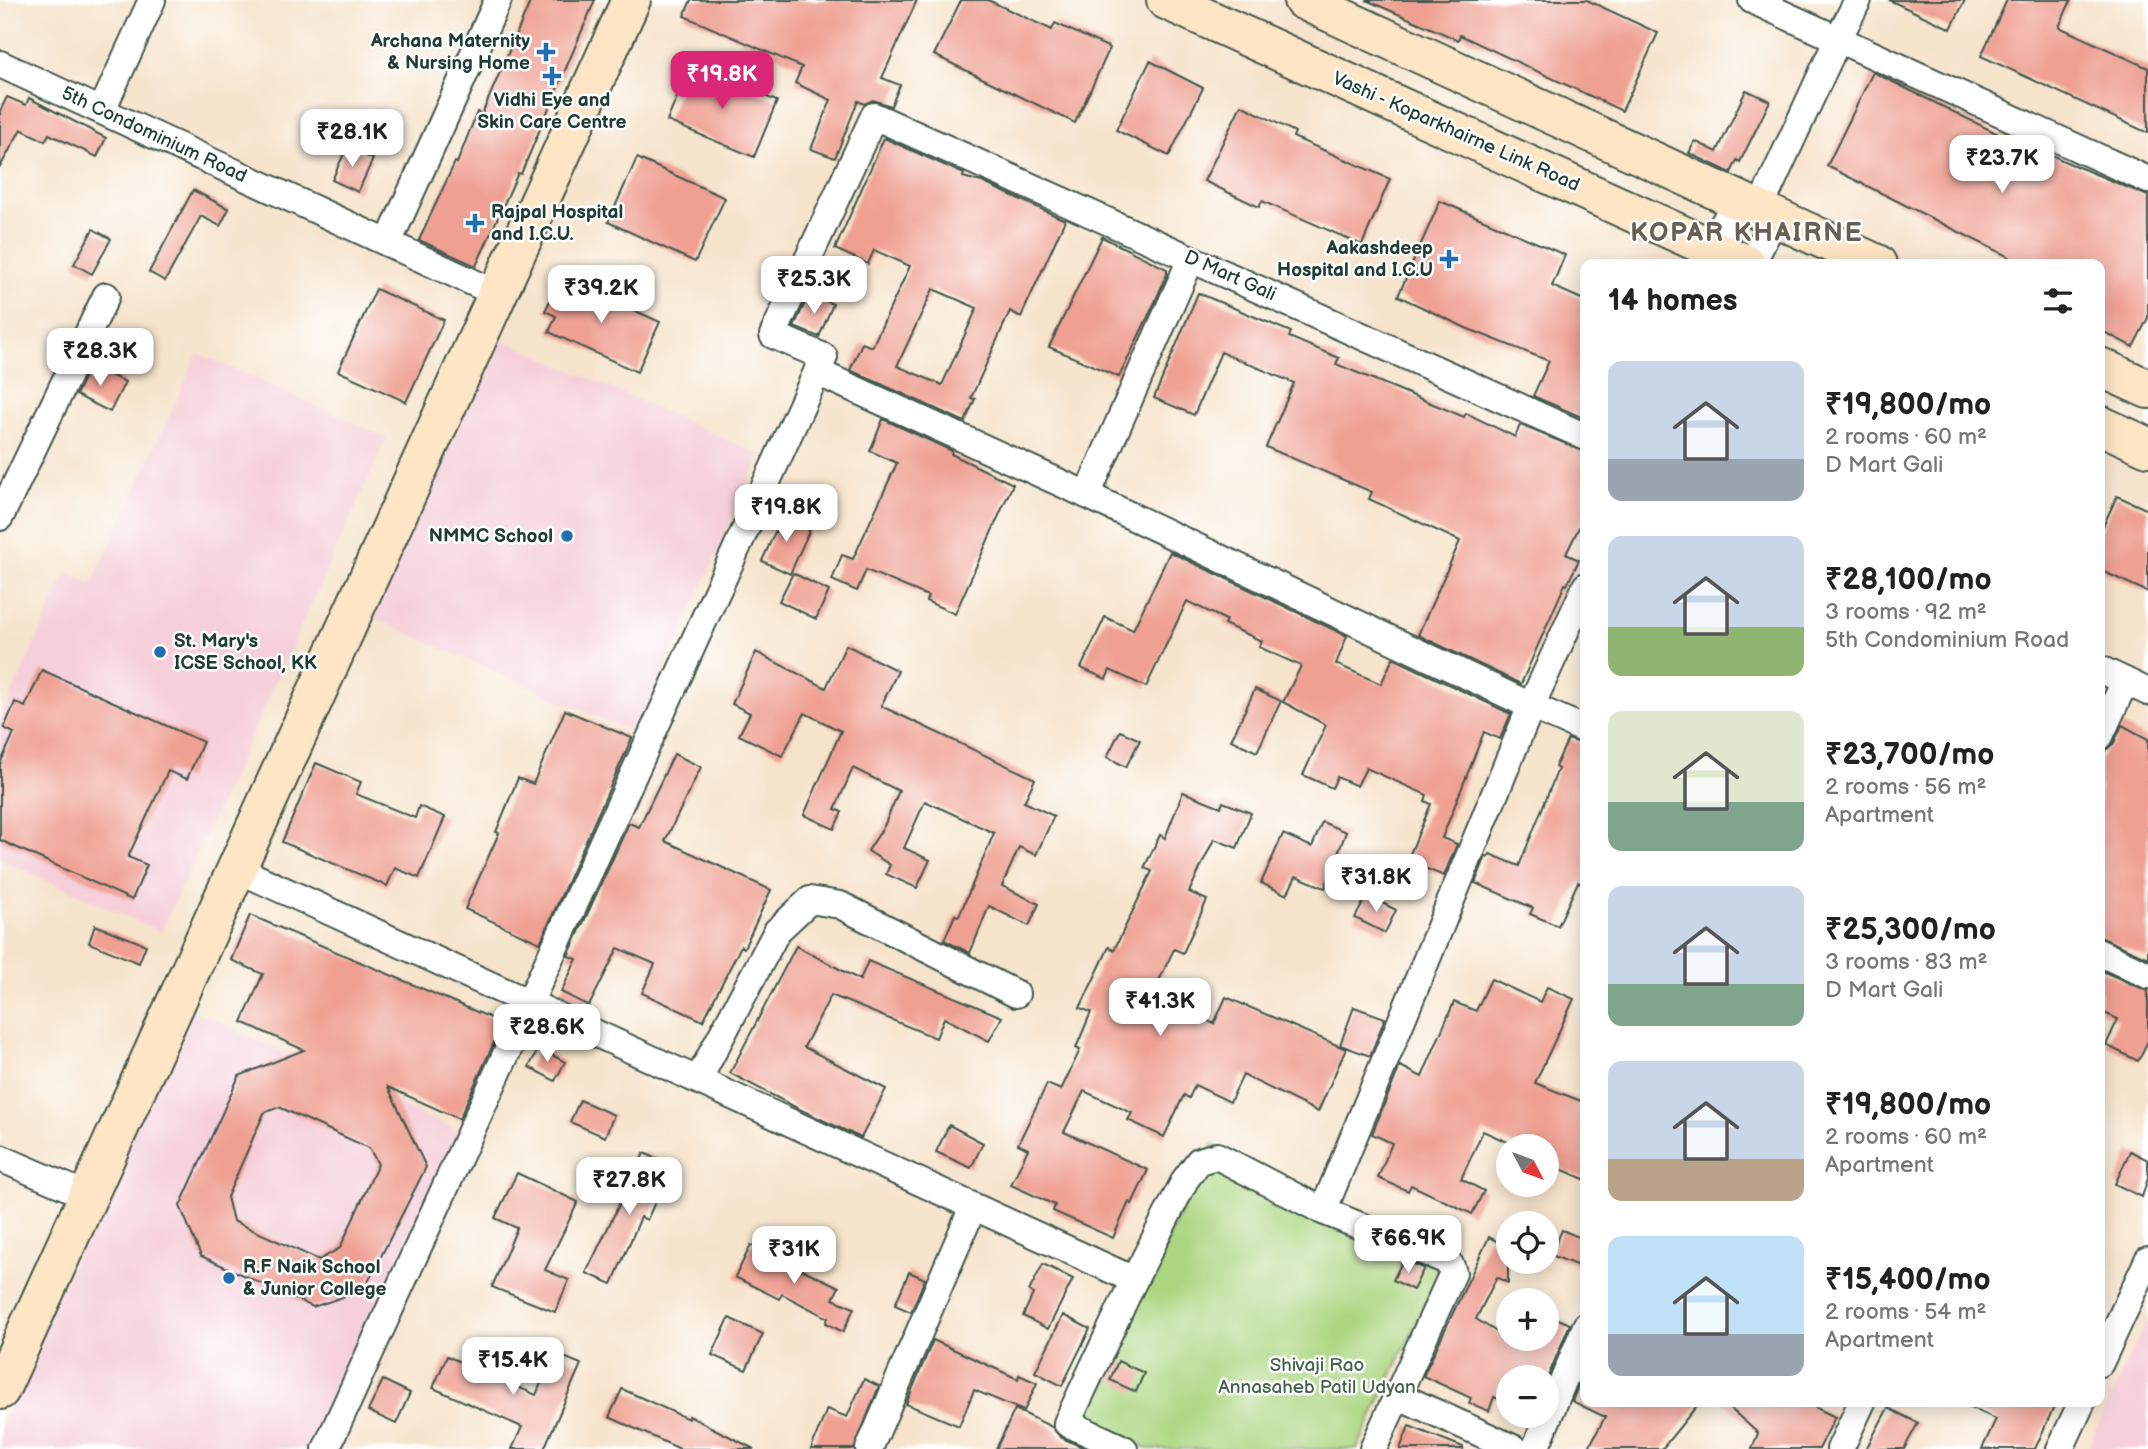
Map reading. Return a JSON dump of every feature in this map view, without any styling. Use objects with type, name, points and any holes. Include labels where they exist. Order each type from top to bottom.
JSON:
[{"type":"street","points":[[102,110],[152,0]]},
{"type":"street","points":[[388,243],[498,0]]},
{"type":"street","points":[[0,1390],[631,0]]},
{"type":"street","name":"Vashi - Koparkhairne Link Road","points":[[1166,0],[1734,259]]},
{"type":"street","points":[[1303,0],[1866,259]]},
{"type":"street","points":[[1752,0],[2148,180]]},
{"type":"street","points":[[1736,259],[1757,209],[1858,0]]},
{"type":"street","name":"5th Condominium Road","points":[[0,64],[498,294]]},
{"type":"street","name":"D Mart Gali","points":[[817,372],[824,357],[773,335],[874,116],[1580,434]]},
{"type":"street","points":[[1736,259],[1757,209]]},
{"type":"street","points":[[1087,495],[1191,259]]},
{"type":"street","points":[[0,517],[10,470],[106,296]]},
{"type":"street","points":[[2105,369],[2148,389]]},
{"type":"street","points":[[326,1449],[817,372],[1087,495],[1580,727]]},
{"type":"street","points":[[2105,427],[2148,447]]},
{"type":"street","points":[[1323,1211],[1531,706],[1580,599]]},
{"type":"street","points":[[2105,671],[2137,686],[2105,729]]},
{"type":"street","points":[[237,869],[1134,1280]]},
{"type":"street","points":[[698,1080],[777,930],[810,901],[840,905],[1016,994]]},
{"type":"street","points":[[2105,955],[2148,975]]},
{"type":"street","points":[[1124,1449],[1067,1423],[1134,1280],[1185,1180],[1199,1161],[1217,1156],[1323,1211],[1445,1260],[1451,1266],[1453,1273],[1373,1449]]},
{"type":"street","points":[[0,1158],[88,1196]]},
{"type":"street","points":[[869,1449],[973,1207]]},
{"type":"street","points":[[2105,1352],[2148,1260]]},
{"type":"street","points":[[1535,1449],[1580,1340]]},
{"type":"street","points":[[1399,1396],[1515,1449]]},
{"type":"street","points":[[1840,1449],[1861,1407]]},
{"type":"street","points":[[2060,1449],[2080,1407]]},
{"type":"shaded area","name":"NMMC School","points":[[499,338],[761,455],[636,734],[374,618]]},
{"type":"shaded area","name":"St. Mary's ICSE School, KK","points":[[198,353],[387,438],[161,932],[0,859],[0,720],[67,573],[92,584]]},
{"type":"shaded area","name":"R.F Naik School & Junior College","points":[[189,1009],[458,1131],[313,1449],[0,1449],[0,1424]]},
{"type":"shaded area","points":[[2148,1317],[2148,1449],[2087,1449]]},
{"type":"green space","name":"Shivaji Rao Annasaheb Patil Udyan","points":[[1212,1145],[1448,1254],[1357,1449],[1149,1449],[1085,1419]]},
{"type":"building","points":[[531,0],[595,0],[521,174],[518,173],[476,266],[419,240],[455,162],[457,163],[477,112],[482,114]]},
{"type":"building","points":[[691,0],[917,0],[882,78],[900,85],[891,106],[873,100],[864,104],[858,101],[835,158],[811,149],[831,100],[795,83],[802,67],[684,16]]},
{"type":"building","points":[[961,0],[988,0],[1052,30],[1055,23],[1110,48],[1075,123],[934,55]]},
{"type":"building","points":[[1366,0],[1587,0],[1658,33],[1622,111],[1460,35],[1458,40]]},
{"type":"building","points":[[1889,0],[1965,0],[1951,29]]},
{"type":"building","points":[[2007,0],[2071,0],[2059,27],[2148,68],[2148,133],[1981,56]]},
{"type":"building","points":[[1150,61],[1203,88],[1169,156],[1116,130]]},
{"type":"building","points":[[690,66],[777,101],[754,157],[667,121]]},
{"type":"building","points":[[1873,72],[2004,137],[2006,133],[2148,196],[2148,318],[2133,347],[2105,333],[2105,259],[2013,259],[1827,166]]},
{"type":"building","points":[[1746,90],[1770,101],[1740,162],[1737,160],[1731,173],[1689,153],[1695,141],[1717,152]]},
{"type":"building","points":[[7,97],[26,105],[29,98],[106,138],[97,157],[49,134],[45,141],[21,129],[0,167],[0,111]]},
{"type":"building","points":[[1241,105],[1295,132],[1293,137],[1390,179],[1362,245],[1262,201],[1259,207],[1204,181]]},
{"type":"building","points":[[884,138],[964,174],[963,177],[982,182],[1065,220],[1021,317],[1010,311],[971,398],[975,399],[965,422],[850,370],[862,343],[872,347],[910,266],[874,250],[868,264],[835,249]],"holes":[[[933,289],[977,308],[942,385],[897,366]]]},
{"type":"building","points":[[347,147],[373,159],[358,192],[332,180]]},
{"type":"building","points":[[637,158],[725,198],[695,262],[608,222]]},
{"type":"building","points":[[193,190],[229,209],[220,226],[201,216],[165,281],[149,272]]},
{"type":"building","points":[[1440,201],[1565,255],[1552,286],[1580,298],[1580,416],[1533,396],[1549,361],[1466,328],[1398,296]]},
{"type":"building","points":[[93,229],[111,239],[92,274],[74,264]]},
{"type":"building","points":[[1102,237],[1167,269],[1155,302],[1119,377],[1049,347]]},
{"type":"building","points":[[561,277],[660,322],[637,372],[549,332],[556,316],[545,311]]},
{"type":"building","points":[[376,289],[444,320],[406,402],[338,371]]},
{"type":"building","points":[[1198,293],[1291,332],[1289,337],[1339,358],[1336,364],[1464,417],[1466,413],[1515,437],[1520,425],[1580,450],[1580,525],[1566,554],[1579,560],[1567,585],[1565,584],[1521,684],[1418,635],[1460,541],[1369,499],[1372,492],[1266,447],[1294,383],[1221,352],[1194,415],[1154,398]]},
{"type":"building","points":[[809,294],[833,304],[819,337],[794,327]]},
{"type":"building","points":[[90,365],[125,382],[110,412],[76,395]]},
{"type":"building","points":[[883,419],[952,451],[951,454],[1013,484],[955,614],[926,601],[928,596],[866,570],[857,591],[832,580],[842,555],[853,559],[897,463],[870,451]]},
{"type":"building","points":[[2117,496],[2148,510],[2148,592],[2105,572],[2105,522]]},
{"type":"building","points":[[783,514],[811,527],[790,574],[762,561]]},
{"type":"building","points":[[1170,552],[1347,636],[1336,664],[1381,684],[1393,658],[1511,714],[1500,739],[1484,732],[1442,838],[1457,844],[1444,876],[1407,861],[1431,804],[1425,801],[1427,795],[1366,768],[1357,786],[1337,777],[1332,788],[1303,775],[1326,725],[1283,702],[1301,666],[1259,647],[1262,641],[1224,624],[1226,620],[1187,601],[1146,687],[1110,670],[1106,679],[1081,668],[1105,617],[1133,630]]},
{"type":"building","points":[[793,573],[829,591],[816,619],[779,601]]},
{"type":"building","points":[[846,645],[898,671],[881,706],[1035,779],[1024,802],[1054,816],[1036,855],[1019,847],[1002,886],[1039,904],[1029,926],[989,906],[970,953],[944,940],[955,915],[959,916],[994,833],[925,801],[904,848],[930,860],[917,888],[886,874],[890,865],[868,851],[884,826],[899,791],[853,768],[835,809],[842,812],[834,829],[804,815],[841,731],[805,713],[782,756],[739,735],[750,713],[732,704],[756,652],[826,688]]},
{"type":"building","points":[[42,670],[203,742],[187,779],[168,771],[128,857],[147,865],[132,900],[0,840],[0,764],[14,733],[4,728],[15,702],[25,707]]},
{"type":"building","points":[[1255,689],[1281,701],[1257,752],[1231,740]]},
{"type":"building","points":[[565,710],[632,738],[540,943],[465,909],[499,833],[496,832],[518,778],[533,784]]},
{"type":"building","points":[[2122,725],[2148,739],[2148,958],[2105,939],[2105,752],[2114,743]]},
{"type":"building","points":[[1120,731],[1140,740],[1126,767],[1107,757]]},
{"type":"building","points":[[1568,739],[1580,743],[1580,883],[1578,882],[1558,926],[1530,914],[1533,908],[1475,883],[1486,856],[1490,854],[1519,866],[1558,769],[1555,767]]},
{"type":"building","points":[[674,754],[701,767],[665,841],[771,890],[744,948],[741,946],[703,1021],[642,993],[655,964],[618,948],[589,1006],[561,992],[577,959],[568,956],[629,823],[639,827]]},
{"type":"building","points":[[316,763],[361,782],[356,794],[415,818],[419,806],[445,817],[419,878],[395,868],[387,886],[282,842]]},
{"type":"building","points":[[1183,792],[1221,807],[1223,802],[1251,813],[1237,848],[1214,839],[1189,892],[1207,900],[1183,953],[1174,949],[1153,993],[1214,1024],[1226,997],[1346,1049],[1318,1112],[1243,1075],[1230,1102],[1195,1085],[1189,1098],[1184,1095],[1164,1137],[1128,1120],[1132,1113],[1084,1091],[1064,1132],[1148,1170],[1132,1204],[1129,1202],[1113,1238],[1053,1211],[1055,1205],[1011,1185],[1028,1149],[1018,1144],[1047,1084],[1061,1090],[1080,1050],[1076,1048],[1091,1012],[1080,1008],[1109,947],[1114,950],[1152,871],[1144,868],[1160,835],[1165,838]]},
{"type":"building","points":[[1322,822],[1346,832],[1325,888],[1296,876],[1287,895],[1261,883],[1283,834],[1312,847]]},
{"type":"building","points":[[1367,895],[1396,910],[1385,933],[1355,918]]},
{"type":"building","points":[[250,915],[503,1023],[459,1119],[388,1087],[426,1167],[364,1290],[313,1307],[201,1256],[180,1206],[239,1076],[304,1050],[242,1022],[263,974],[231,960]],"holes":[[[279,1107],[369,1148],[378,1164],[340,1248],[319,1260],[233,1221],[227,1197],[264,1113]]]},
{"type":"building","points":[[95,925],[146,945],[139,963],[89,943]]},
{"type":"building","points":[[796,946],[860,980],[868,961],[1002,1017],[989,1041],[944,1018],[936,1038],[831,995],[804,1047],[886,1089],[861,1138],[730,1073]]},
{"type":"building","points":[[2105,972],[2148,991],[2148,1041],[2138,1061],[2106,1045],[2118,1019],[2105,1013]]},
{"type":"building","points":[[1491,979],[1540,1002],[1547,987],[1574,999],[1535,1083],[1580,1101],[1580,1177],[1559,1168],[1559,1134],[1496,1134],[1496,1137],[1483,1131],[1461,1179],[1484,1191],[1472,1214],[1411,1185],[1408,1191],[1378,1178],[1392,1143],[1372,1134],[1400,1066],[1422,1077],[1454,1002],[1476,1011]]},
{"type":"building","points":[[1354,1007],[1385,1018],[1370,1056],[1340,1045]]},
{"type":"building","points":[[539,1048],[565,1062],[555,1081],[529,1067]]},
{"type":"building","points":[[580,1100],[614,1115],[605,1137],[570,1122]]},
{"type":"building","points":[[949,1125],[983,1143],[971,1168],[936,1152]]},
{"type":"building","points":[[2130,1151],[2148,1160],[2148,1178],[2142,1197],[2115,1184]]},
{"type":"building","points":[[644,1153],[672,1165],[647,1220],[641,1217],[612,1284],[586,1273]]},
{"type":"building","points":[[517,1173],[578,1202],[545,1270],[569,1280],[555,1312],[492,1287],[517,1228],[495,1218]]},
{"type":"building","points":[[1562,1230],[1580,1238],[1580,1267],[1559,1258],[1559,1237]]},
{"type":"building","points":[[1489,1237],[1496,1241],[1496,1274],[1508,1274],[1508,1283],[1497,1277],[1476,1319],[1496,1332],[1496,1351],[1559,1351],[1553,1365],[1496,1365],[1496,1398],[1494,1397],[1489,1411],[1469,1403],[1471,1398],[1423,1376]]},
{"type":"building","points":[[751,1245],[839,1287],[833,1299],[854,1308],[843,1332],[826,1323],[828,1318],[782,1294],[779,1299],[735,1277]]},
{"type":"building","points":[[1403,1260],[1424,1268],[1413,1290],[1393,1280]]},
{"type":"building","points":[[1043,1264],[1073,1279],[1048,1329],[1023,1316],[1033,1294],[1029,1291]]},
{"type":"building","points":[[909,1272],[925,1279],[911,1312],[895,1305]]},
{"type":"building","points":[[1063,1315],[1090,1329],[1062,1386],[1035,1372]]},
{"type":"building","points":[[729,1318],[763,1334],[746,1370],[712,1355]]},
{"type":"building","points":[[1559,1319],[1570,1324],[1559,1350]]},
{"type":"building","points":[[933,1340],[1018,1379],[1019,1375],[1037,1383],[1024,1411],[974,1390],[959,1426],[906,1404]]},
{"type":"building","points":[[554,1353],[581,1364],[544,1449],[512,1449],[522,1427],[433,1388],[447,1356],[536,1395]]},
{"type":"building","points":[[1118,1361],[1144,1373],[1136,1392],[1110,1380]]},
{"type":"building","points":[[864,1379],[879,1386],[854,1449],[811,1449],[827,1409],[847,1417]]},
{"type":"building","points":[[383,1380],[410,1393],[396,1424],[368,1411]]},
{"type":"building","points":[[1580,1381],[1580,1405],[1572,1401]]},
{"type":"building","points":[[622,1389],[688,1419],[689,1416],[754,1449],[680,1449],[609,1417]]},
{"type":"building","points":[[1584,1407],[1696,1407],[1662,1449],[1588,1449],[1605,1417]]},
{"type":"building","points":[[1729,1407],[1815,1407],[1835,1417],[1819,1449],[1752,1449],[1758,1433]]},
{"type":"building","points":[[1970,1407],[2054,1407],[2035,1449],[1982,1449],[1996,1419]]},
{"type":"building","points":[[1888,1408],[1918,1423],[1904,1449],[1866,1449]]},
{"type":"building","points":[[1015,1409],[1052,1427],[1060,1437],[1086,1449],[996,1449]]},
{"type":"building","points":[[1409,1426],[1463,1447],[1463,1449],[1400,1449]]},
{"type":"place","name":"Archana Maternity & Nursing Home","points":[[546,52]]},
{"type":"place","name":"Vidhi Eye and Skin Care Centre","points":[[552,76]]},
{"type":"place","name":"Rajpal Hospital and I.C.U.","points":[[475,223]]},
{"type":"place","name":"Aakashdeep Hospital and I.C.U","points":[[1449,259]]},
{"type":"place","name":"NMMC School","points":[[567,536]]},
{"type":"place","name":"St. Mary's ICSE School, KK","points":[[160,652]]},
{"type":"place","name":"R.F Naik School & Junior College","points":[[229,1278]]},
{"type":"district","name":"KOPAR KHAIRNE","points":[[1747,233]]}]
